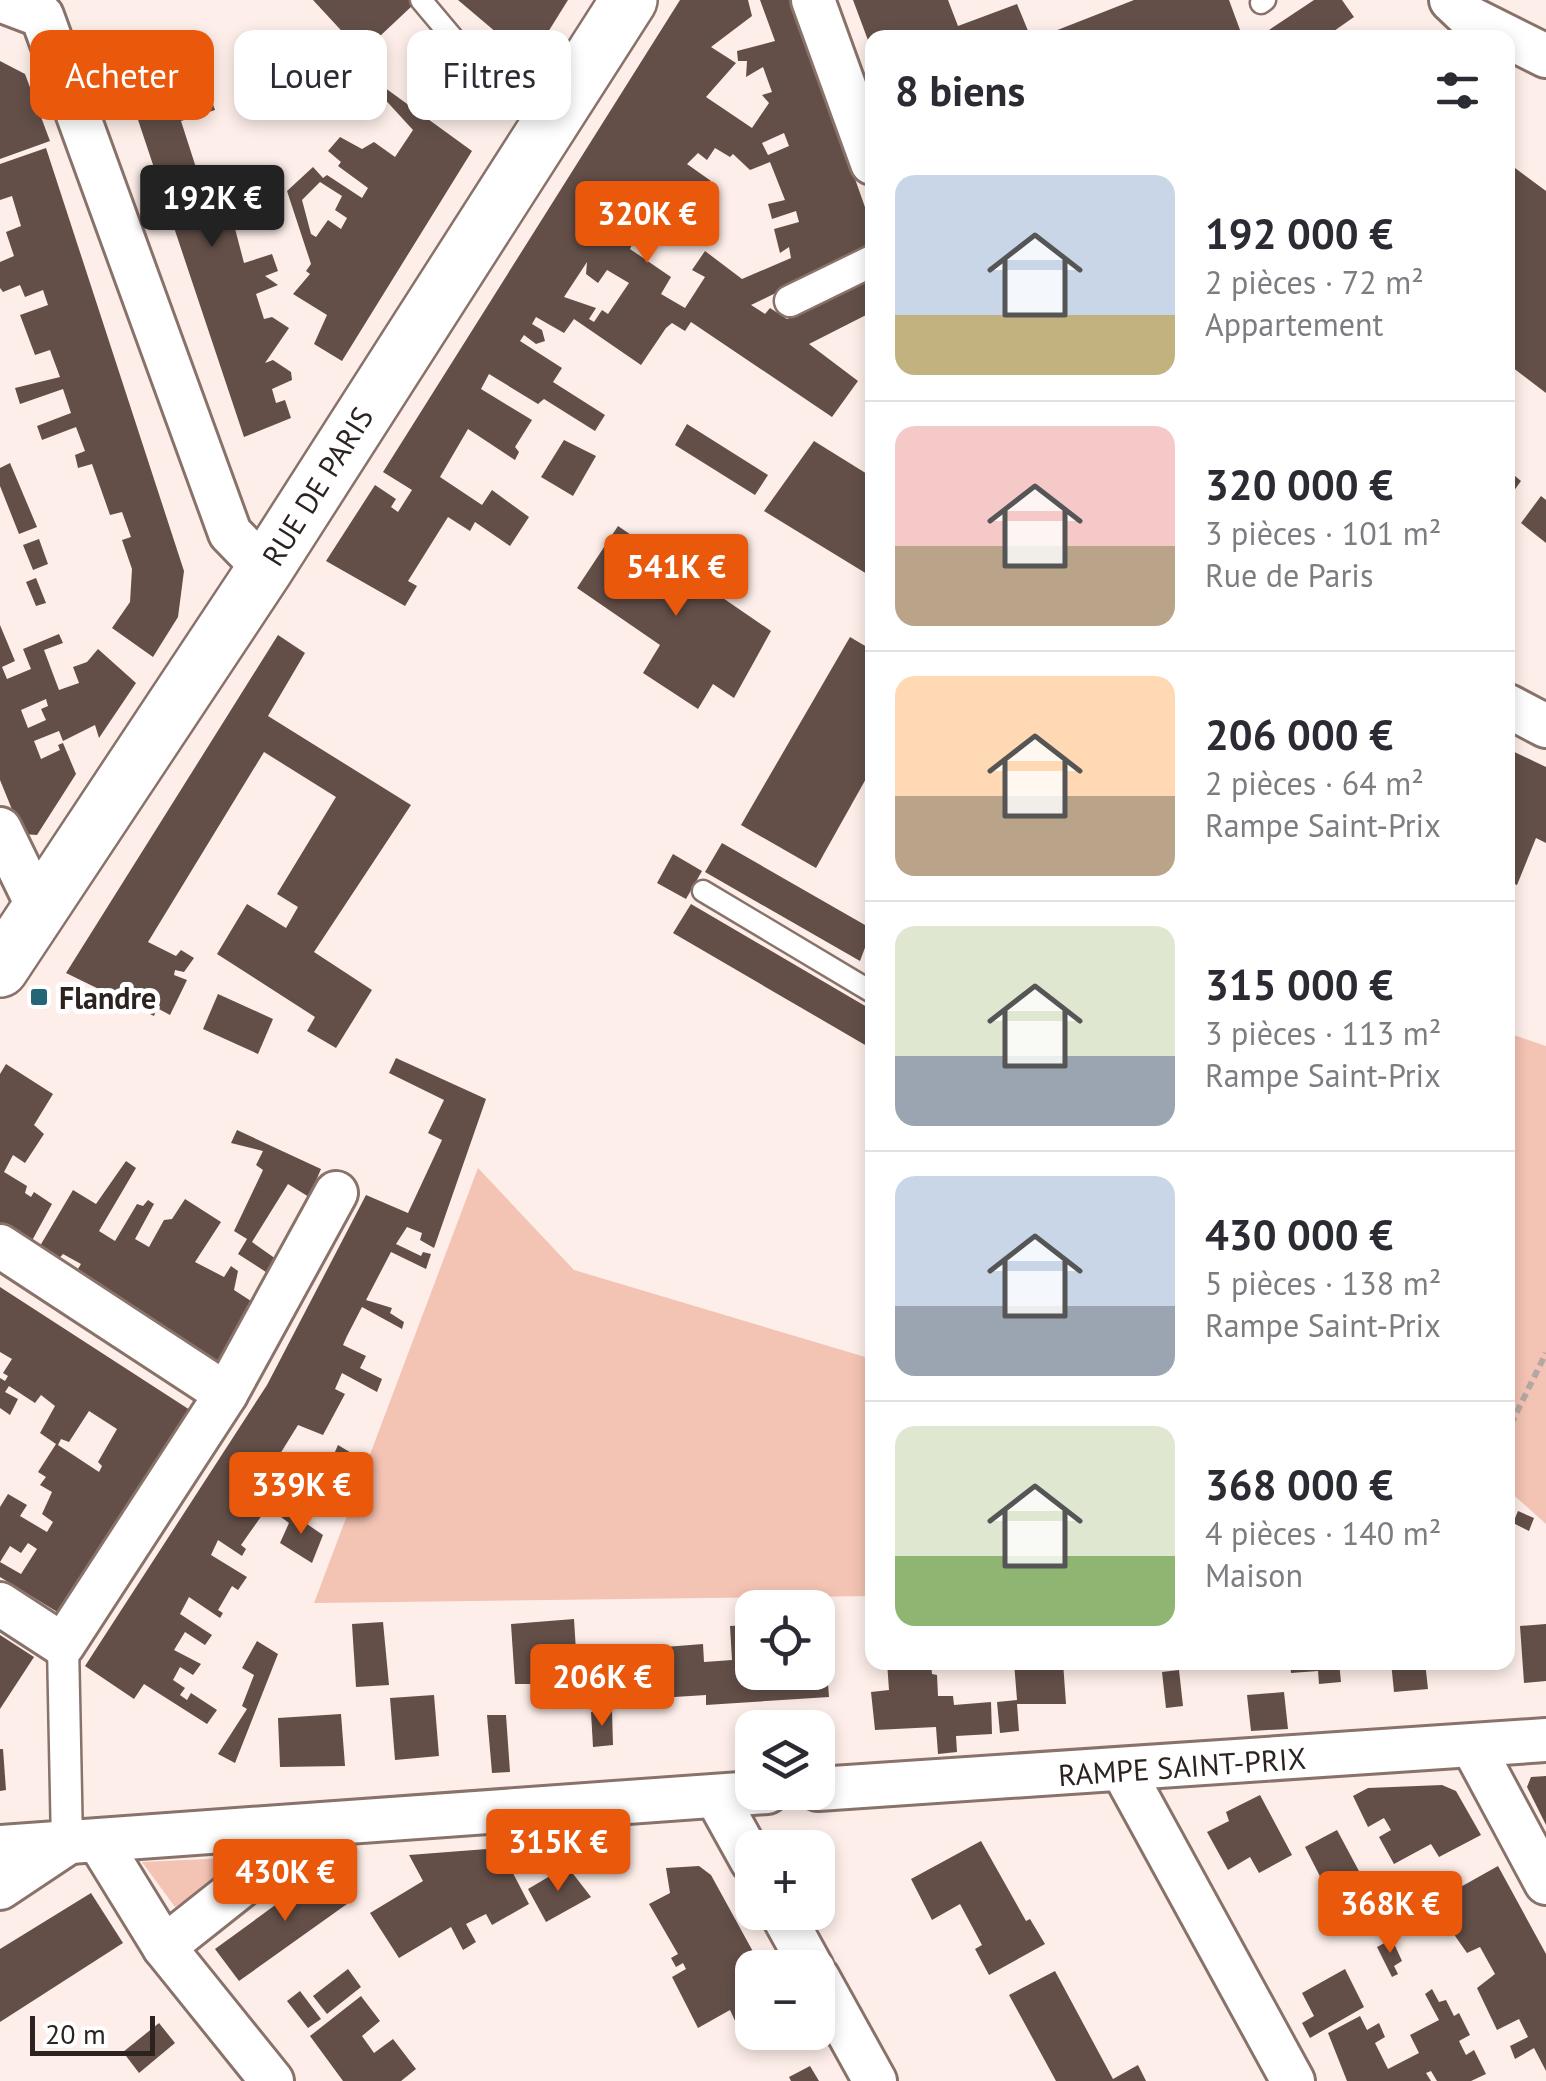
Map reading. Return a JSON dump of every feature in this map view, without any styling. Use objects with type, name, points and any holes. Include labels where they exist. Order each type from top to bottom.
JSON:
[{"type":"main road","name":"RUE DE PARIS","points":[[571,90],[629,0]]},
{"type":"main road","name":"RUE DE PARIS","points":[[0,969],[265,569],[552,120]]},
{"type":"street","points":[[0,0],[49,8],[230,533],[265,569]]},
{"type":"street","points":[[813,0],[865,144]]},
{"type":"street","points":[[1466,14],[1496,30]]},
{"type":"street","points":[[1515,40],[1546,56]]},
{"type":"street","points":[[790,301],[865,264]]},
{"type":"street","points":[[1515,710],[1546,726]]},
{"type":"street","points":[[0,829],[38,907]]},
{"type":"street","points":[[272,2081],[83,1843],[63,1645],[226,1394],[336,1193]]},
{"type":"street","points":[[0,1246],[226,1394]]},
{"type":"street","points":[[0,1604],[63,1645]]},
{"type":"street","name":"RAMPE SAINT-PRIX","points":[[835,1788],[1546,1740]]},
{"type":"street","points":[[1473,1747],[1546,1883]]},
{"type":"street","points":[[1122,1770],[1293,2081]]},
{"type":"street","points":[[0,1847],[314,1828],[735,1795]]},
{"type":"street","points":[[716,1796],[735,1830]]},
{"type":"street","points":[[164,1946],[314,1828]]},
{"type":"street","points":[[0,1888],[83,1843]]},
{"type":"street","points":[[835,2009],[875,2081]]},
{"type":"lane","points":[[421,0],[446,30]]},
{"type":"lane","points":[[703,891],[865,981]]},
{"type":"path","points":[[1515,1414],[1546,1353]]},
{"type":"shaded area","points":[[1515,1035],[1546,1046],[1546,1524],[1515,1496]]},
{"type":"shaded area","points":[[478,1168],[574,1270],[865,1357],[865,1596],[835,1596],[835,1590],[735,1590],[735,1598],[314,1603]]},
{"type":"shaded area","points":[[250,1857],[175,1907],[142,1862]]},
{"type":"building","points":[[313,0],[409,0],[413,5],[386,30],[341,30]]},
{"type":"building","points":[[458,0],[568,0],[549,30],[493,30]]},
{"type":"building","points":[[680,0],[748,0],[752,16],[711,47],[736,63],[706,97],[752,128],[769,103],[762,95],[772,92],[763,67],[746,77],[747,61],[738,61],[737,51],[775,41],[760,0],[792,0],[865,207],[865,249],[751,305],[765,314],[770,308],[787,319],[865,281],[865,316],[809,344],[858,381],[832,417],[691,322],[685,331],[672,323],[666,328],[641,365],[574,319],[564,333],[536,317],[532,324],[542,330],[545,341],[536,344],[524,335],[520,341],[562,368],[553,382],[605,415],[595,431],[544,399],[538,404],[489,374],[481,389],[532,420],[515,447],[519,452],[515,460],[468,429],[440,477],[482,505],[492,490],[529,517],[510,546],[475,522],[470,531],[448,517],[408,581],[417,586],[405,606],[326,561],[375,485],[396,499],[391,507],[398,512],[412,490],[383,472]],"holes":[[[784,133],[789,146],[768,155],[762,143]],[[715,148],[730,157],[733,154],[750,170],[770,162],[785,200],[768,204],[772,219],[796,211],[799,222],[774,229],[780,253],[789,247],[791,258],[742,279],[705,251],[692,270],[705,277],[685,308],[661,294],[671,277],[630,249],[637,234],[655,245],[659,239],[653,235],[656,227],[642,218],[661,189],[685,208],[711,181],[687,164],[698,153],[707,160]],[[587,262],[586,274],[598,283],[607,270],[629,283],[608,314],[602,310],[594,322],[589,319],[596,308],[564,297]]]},
{"type":"building","points":[[853,0],[948,0],[958,26],[1017,4],[1028,30],[865,30]]},
{"type":"building","points":[[1134,0],[1229,0],[1240,30],[1057,30]]},
{"type":"building","points":[[1314,0],[1342,0],[1354,17],[1335,30],[1269,30]]},
{"type":"building","points":[[0,61],[25,74],[30,87],[30,120],[42,120],[50,141],[0,159]]},
{"type":"building","points":[[387,89],[407,104],[407,120],[429,120],[472,151],[342,361],[314,344],[327,315],[293,294],[310,274],[306,271],[311,264],[287,191],[313,167],[323,178],[327,175],[362,198],[368,188],[338,166],[341,162],[328,151],[340,137],[362,149],[374,142],[395,157],[413,130],[387,102]],"holes":[[[320,182],[342,196],[335,210],[347,218],[341,229],[328,220],[316,237],[311,234],[302,200]]]},
{"type":"building","points":[[138,120],[184,120],[181,121],[209,208],[228,202],[244,263],[272,254],[278,271],[265,276],[278,285],[256,294],[264,319],[272,317],[289,328],[265,363],[273,360],[291,372],[292,380],[272,389],[276,403],[285,400],[291,418],[244,437]]},
{"type":"building","points":[[46,148],[184,571],[178,617],[153,657],[112,628],[130,602],[132,569],[122,540],[131,537],[122,512],[110,515],[92,464],[78,468],[75,455],[85,451],[76,427],[42,440],[37,426],[71,413],[63,389],[20,404],[15,388],[60,377],[50,350],[35,355],[20,315],[48,305],[43,290],[25,297],[20,285],[3,292],[0,288],[0,262],[14,256],[6,232],[21,226],[12,196],[0,200],[0,164]]},
{"type":"building","points":[[1515,168],[1546,191],[1546,393],[1515,369]]},
{"type":"building","points":[[687,424],[768,475],[755,495],[675,445]]},
{"type":"building","points":[[564,440],[596,456],[573,496],[541,477]]},
{"type":"building","points":[[814,441],[865,473],[865,573],[764,511]]},
{"type":"building","points":[[10,463],[37,527],[19,534],[0,486],[0,468]]},
{"type":"building","points":[[1541,496],[1546,500],[1546,543],[1521,523]]},
{"type":"building","points":[[618,526],[771,631],[734,698],[713,684],[698,709],[643,673],[660,645],[577,588]]},
{"type":"building","points":[[39,539],[48,564],[33,570],[23,545]]},
{"type":"building","points":[[36,578],[46,603],[36,606],[26,582]]},
{"type":"building","points":[[0,625],[15,661],[2,667],[7,679],[31,669],[23,649],[59,634],[63,643],[44,650],[59,690],[79,683],[73,667],[87,662],[98,649],[136,683],[99,738],[95,725],[63,741],[59,731],[34,741],[41,759],[60,750],[58,745],[63,743],[76,774],[37,835],[22,834],[0,780]],"holes":[[[46,699],[48,706],[41,709],[46,720],[28,728],[21,710]]]},
{"type":"building","points":[[278,635],[305,653],[268,716],[411,805],[314,952],[372,990],[336,1048],[307,1031],[315,1017],[217,954],[247,904],[286,928],[298,907],[277,894],[336,797],[264,752],[148,942],[176,956],[181,950],[194,958],[184,972],[175,970],[174,975],[187,980],[170,1015],[157,1008],[154,1016],[66,973]]},
{"type":"building","points":[[850,637],[865,646],[865,780],[816,868],[741,825]]},
{"type":"building","points":[[1515,752],[1546,767],[1546,843],[1536,838],[1517,885]]},
{"type":"building","points":[[722,843],[865,925],[865,948],[860,961],[705,872]]},
{"type":"building","points":[[673,854],[702,871],[686,899],[657,883]]},
{"type":"building","points":[[691,904],[865,1006],[865,1045],[673,933]]},
{"type":"building","points":[[218,994],[273,1019],[258,1054],[203,1029]]},
{"type":"building","points":[[396,1058],[486,1099],[434,1248],[420,1240],[422,1233],[407,1227],[396,1244],[421,1256],[423,1252],[431,1254],[426,1269],[391,1252],[366,1300],[392,1308],[390,1313],[404,1322],[402,1329],[362,1307],[343,1345],[366,1356],[360,1368],[382,1379],[377,1392],[342,1373],[335,1389],[345,1394],[323,1435],[298,1425],[280,1454],[323,1479],[338,1445],[353,1454],[334,1506],[300,1484],[285,1509],[272,1501],[241,1545],[246,1549],[242,1556],[218,1540],[211,1555],[247,1577],[238,1590],[232,1586],[218,1610],[223,1613],[220,1618],[189,1597],[180,1614],[212,1635],[205,1645],[185,1632],[174,1650],[201,1664],[193,1675],[180,1667],[173,1680],[185,1688],[180,1695],[187,1700],[191,1693],[217,1710],[207,1724],[144,1684],[134,1699],[85,1666],[267,1385],[366,1195],[408,1213],[442,1140],[428,1133],[444,1100],[389,1073]]},
{"type":"building","points":[[6,1064],[53,1094],[34,1125],[44,1134],[25,1163],[13,1155],[4,1172],[27,1186],[25,1193],[31,1197],[34,1192],[52,1204],[29,1246],[0,1228],[0,1074]]},
{"type":"building","points":[[237,1130],[321,1169],[309,1197],[288,1184],[252,1242],[276,1259],[269,1274],[238,1254],[247,1239],[234,1231],[263,1170],[256,1165],[263,1151],[231,1143]]},
{"type":"building","points":[[126,1161],[136,1168],[99,1231],[115,1241],[137,1204],[143,1206],[148,1200],[154,1204],[135,1239],[149,1247],[164,1220],[172,1219],[185,1199],[221,1222],[195,1262],[224,1277],[231,1266],[238,1271],[234,1290],[254,1303],[217,1368],[74,1275],[81,1264],[63,1254],[55,1263],[37,1251],[73,1190],[96,1204]]},
{"type":"building","points":[[0,1287],[190,1410],[59,1613],[0,1577],[0,1562],[0,1507],[8,1494],[27,1505],[20,1516],[47,1532],[53,1522],[42,1514],[52,1492],[40,1485],[46,1477],[38,1472],[56,1444],[40,1433],[55,1406],[41,1395],[35,1403],[9,1386],[5,1392],[18,1399],[10,1415],[0,1408],[0,1378],[5,1381],[8,1376],[3,1373],[12,1359],[0,1352]],"holes":[[[89,1411],[117,1429],[98,1462],[102,1466],[99,1472],[58,1445],[61,1439],[69,1442]],[[28,1543],[37,1549],[21,1574],[0,1562],[10,1546],[21,1553]]]},
{"type":"building","points":[[285,1509],[323,1535],[312,1563],[280,1543],[289,1523],[281,1517]]},
{"type":"building","points":[[1518,1511],[1534,1518],[1529,1531],[1515,1524]]},
{"type":"building","points":[[574,1619],[578,1684],[515,1684],[511,1624]]},
{"type":"building","points":[[383,1622],[389,1685],[356,1687],[352,1624]]},
{"type":"building","points":[[1546,1624],[1546,1681],[1524,1683],[1520,1626]]},
{"type":"building","points":[[730,1626],[735,1626],[735,1690],[828,1690],[829,1697],[706,1705],[706,1695],[643,1699],[639,1649],[703,1644],[704,1662],[732,1660]]},
{"type":"building","points":[[0,1635],[34,1657],[0,1709]]},
{"type":"building","points":[[257,1641],[278,1654],[235,1763],[218,1754],[247,1709],[242,1706],[254,1675],[242,1668]]},
{"type":"building","points":[[888,1670],[932,1670],[937,1675],[938,1696],[953,1696],[954,1705],[991,1702],[992,1734],[956,1736],[957,1752],[938,1754],[936,1727],[875,1730],[871,1692],[889,1690]]},
{"type":"building","points":[[1015,1670],[1064,1670],[1066,1704],[1017,1704],[1019,1731],[1000,1733],[997,1702],[1017,1700]]},
{"type":"building","points":[[1179,1670],[1183,1706],[1166,1708],[1162,1672]]},
{"type":"building","points":[[1291,1670],[1340,1670],[1341,1682],[1319,1684],[1318,1671]]},
{"type":"building","points":[[1392,1670],[1426,1670],[1428,1689],[1394,1692]]},
{"type":"building","points":[[1284,1692],[1288,1729],[1251,1731],[1247,1695]]},
{"type":"building","points":[[434,1695],[439,1756],[395,1760],[390,1698]]},
{"type":"building","points":[[612,1711],[613,1745],[593,1747],[591,1712]]},
{"type":"building","points":[[341,1714],[345,1766],[280,1767],[278,1718]]},
{"type":"building","points":[[487,1715],[506,1715],[510,1772],[492,1773]]},
{"type":"building","points":[[0,1749],[6,1790],[0,1791]]},
{"type":"building","points":[[1546,1776],[1546,1825],[1527,1787],[1531,1777]]},
{"type":"building","points":[[1442,1785],[1456,1791],[1481,1835],[1439,1857],[1431,1844],[1394,1864],[1379,1837],[1391,1830],[1384,1818],[1368,1827],[1353,1796],[1368,1788]]},
{"type":"building","points":[[1260,1795],[1292,1855],[1259,1873],[1250,1857],[1228,1870],[1207,1832],[1229,1821],[1226,1812]]},
{"type":"building","points":[[1337,1830],[1360,1873],[1327,1890],[1305,1847]]},
{"type":"building","points":[[981,1841],[1026,1921],[1030,1919],[1045,1944],[989,1975],[975,1949],[982,1945],[960,1904],[932,1920],[911,1879]]},
{"type":"building","points":[[500,1848],[529,1904],[492,1925],[486,1914],[466,1924],[476,1942],[463,1950],[451,1927],[399,1958],[370,1913],[423,1881],[409,1855]]},
{"type":"building","points":[[329,1866],[354,1899],[239,1981],[215,1949]]},
{"type":"building","points":[[567,1866],[591,1897],[546,1922],[528,1889]]},
{"type":"building","points":[[699,1866],[711,1875],[735,1919],[735,1930],[741,1930],[752,1950],[735,1950],[735,2021],[730,2010],[698,2028],[672,1977],[686,1969],[683,1963],[676,1967],[671,1958],[678,1954],[649,1904],[670,1893],[666,1868]]},
{"type":"building","points":[[1498,1866],[1546,1954],[1546,2071],[1534,2048],[1515,2059],[1510,2046],[1528,2037],[1519,2019],[1497,2030],[1477,1988],[1495,1974],[1480,1947],[1467,1953],[1432,1903]]},
{"type":"building","points":[[1374,1875],[1382,1891],[1370,1899],[1361,1883]]},
{"type":"building","points":[[91,1893],[123,1943],[0,2022],[0,1949]]},
{"type":"building","points":[[1392,1939],[1402,1961],[1394,1966],[1398,1974],[1392,1977],[1377,1947]]},
{"type":"building","points":[[348,1969],[361,1987],[327,2014],[313,1996]]},
{"type":"building","points":[[1345,1969],[1364,2007],[1310,2038],[1302,2023],[1314,2016],[1302,1993]]},
{"type":"building","points":[[1055,1971],[1113,2079],[1138,2065],[1146,2081],[1056,2081],[1009,1995]]},
{"type":"building","points":[[1432,1989],[1439,2002],[1446,2000],[1454,2016],[1459,2013],[1470,2035],[1459,2041],[1466,2055],[1474,2050],[1486,2074],[1471,2081],[1437,2081],[1431,2071],[1426,2073],[1431,2081],[1347,2081],[1328,2033],[1360,2016],[1367,2030],[1379,2023],[1385,2037],[1375,2043],[1388,2069],[1419,2053],[1410,2035],[1439,2020],[1425,1994]]},
{"type":"building","points":[[300,1991],[321,2019],[308,2028],[287,2001]]},
{"type":"building","points":[[361,1996],[380,2021],[362,2036],[374,2053],[393,2039],[416,2069],[401,2081],[343,2081],[310,2036]]},
{"type":"building","points":[[159,2023],[175,2043],[139,2073],[123,2052]]},
{"type":"building","points":[[810,2066],[819,2081],[791,2081],[789,2077]]},
{"type":"place","name":"Flandre","points":[[39,997]]}]
